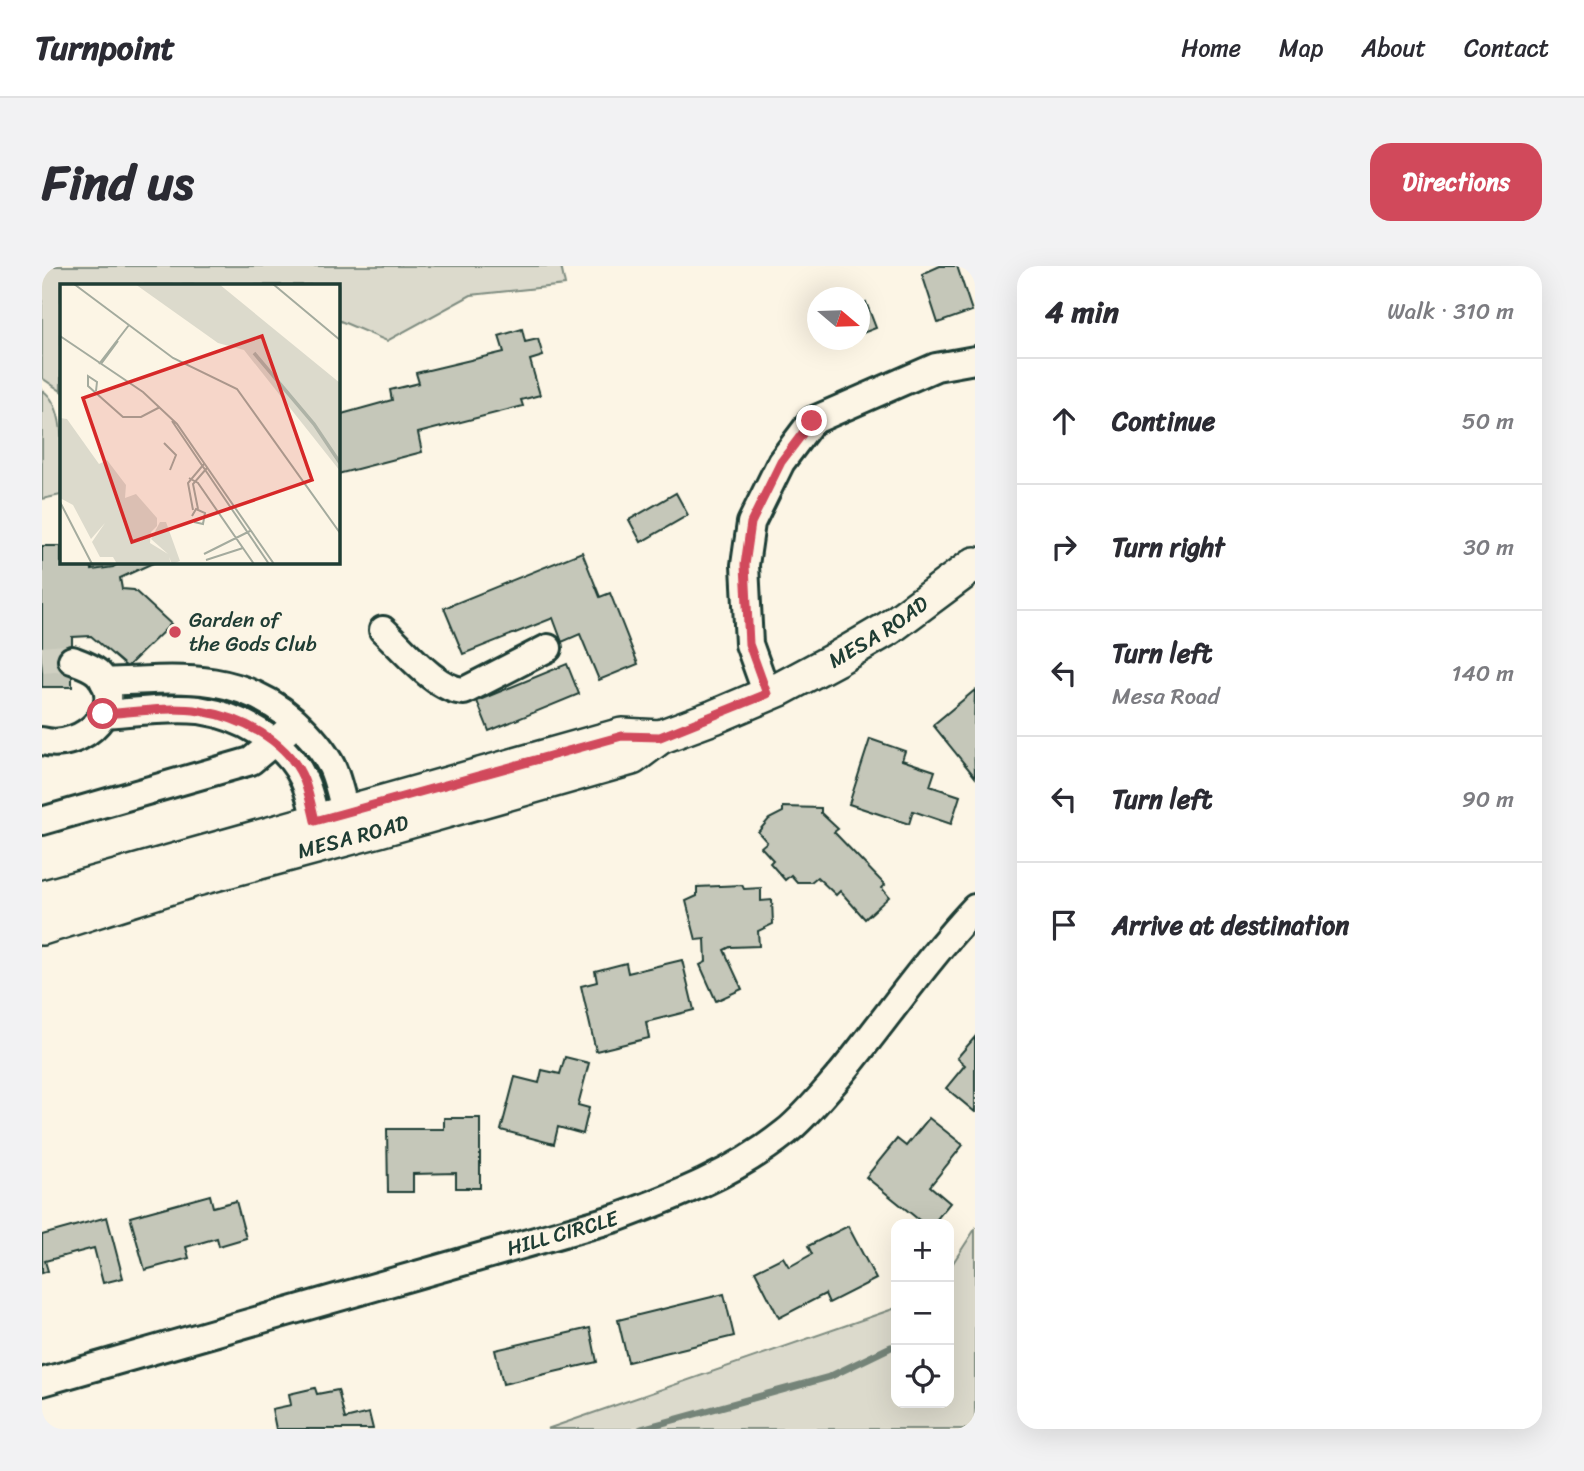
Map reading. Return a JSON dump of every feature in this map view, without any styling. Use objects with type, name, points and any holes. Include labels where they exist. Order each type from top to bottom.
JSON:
[{"type":"main road","name":"MESA ROAD","points":[[42,928],[192,880],[333,829],[622,736],[660,737],[767,694],[836,660],[889,628],[975,564]]},
{"type":"main road","name":"MESA ROAD","points":[[42,898],[333,829]]},
{"type":"street","points":[[767,694],[749,644],[745,565],[751,523],[781,462],[812,421],[936,367],[975,360]]},
{"type":"street","points":[[383,630],[436,680],[456,691],[464,691],[548,648]]},
{"type":"street","points":[[42,741],[65,743],[79,739],[94,727],[103,714],[107,701],[104,682],[97,672],[72,660]]},
{"type":"street","points":[[104,682],[191,678],[256,694],[274,705],[297,723],[322,751],[332,768],[333,829]]},
{"type":"street","points":[[189,710],[191,678]]},
{"type":"street","points":[[103,714],[189,710],[236,721],[274,742],[289,757],[333,829]]},
{"type":"street","points":[[42,821],[251,761],[297,723]]},
{"type":"street","name":"HILL CIRCLE","points":[[42,1382],[616,1219],[717,1177],[757,1154],[789,1130],[865,1045],[975,908]]},
{"type":"shaded area","points":[[42,266],[561,266],[565,285],[471,295],[387,341],[340,321],[340,284],[60,284],[60,390],[42,378]]},
{"type":"shaded area","points":[[42,390],[51,398],[60,424],[60,495],[42,499]]},
{"type":"shaded area","points":[[975,1229],[975,1429],[547,1429],[891,1310],[891,1408],[954,1408],[954,1261]]},
{"type":"building","points":[[940,266],[957,266],[972,311],[938,323],[922,274]]},
{"type":"building","points":[[870,312],[876,328],[870,330]]},
{"type":"building","points":[[522,329],[525,342],[538,339],[543,356],[530,360],[540,395],[521,400],[523,406],[418,433],[422,452],[340,473],[340,414],[392,400],[390,390],[419,383],[416,373],[504,352],[499,336]]},
{"type":"building","points":[[676,493],[688,515],[641,542],[629,520]]},
{"type":"building","points":[[42,546],[60,546],[60,564],[91,564],[92,570],[118,564],[151,564],[120,578],[122,589],[134,590],[171,624],[127,667],[91,636],[72,637],[72,687],[42,687]]},
{"type":"building","points":[[582,552],[600,597],[610,593],[638,664],[599,680],[580,634],[562,642],[553,618],[463,654],[444,608]]},
{"type":"building","points":[[567,664],[579,694],[489,731],[477,701]]},
{"type":"building","points":[[975,690],[974,729],[975,777],[933,725]]},
{"type":"building","points":[[870,739],[905,751],[902,760],[935,771],[930,786],[960,796],[951,824],[913,811],[909,824],[849,804]]},
{"type":"building","points":[[783,807],[821,808],[821,813],[838,829],[834,832],[885,885],[882,888],[889,897],[865,919],[840,891],[836,895],[817,877],[811,882],[797,882],[791,875],[785,880],[770,863],[773,860],[761,847],[767,842],[758,832],[769,819],[783,812]]},
{"type":"building","points":[[742,885],[744,889],[761,888],[761,901],[772,900],[773,924],[758,931],[759,946],[730,947],[724,950],[742,989],[716,1001],[700,965],[706,962],[705,939],[696,940],[686,901],[697,896],[697,887]]},
{"type":"building","points":[[682,960],[694,1010],[646,1022],[649,1038],[596,1051],[581,986],[597,982],[595,971],[626,963],[628,973]]},
{"type":"building","points":[[975,1037],[975,1112],[946,1088],[965,1065],[957,1058]]},
{"type":"building","points":[[565,1057],[589,1063],[578,1105],[589,1108],[583,1134],[558,1127],[554,1144],[501,1130],[515,1077],[539,1083],[542,1070],[560,1074]]},
{"type":"building","points":[[444,1118],[480,1118],[480,1188],[456,1188],[456,1173],[413,1174],[413,1192],[388,1192],[387,1129],[444,1129]]},
{"type":"building","points":[[929,1118],[963,1145],[930,1186],[950,1203],[937,1219],[918,1219],[866,1177],[897,1139],[906,1146]]},
{"type":"building","points":[[210,1195],[213,1207],[236,1201],[246,1238],[219,1246],[217,1238],[186,1247],[189,1258],[145,1270],[130,1217]]},
{"type":"building","points":[[107,1217],[123,1278],[103,1283],[94,1248],[45,1261],[48,1271],[42,1273],[42,1235]]},
{"type":"building","points":[[848,1226],[876,1279],[829,1303],[825,1294],[779,1318],[755,1271],[783,1257],[789,1267],[812,1254],[808,1246]]},
{"type":"building","points":[[724,1294],[734,1336],[628,1362],[618,1320]]},
{"type":"building","points":[[590,1328],[597,1362],[503,1384],[495,1350]]},
{"type":"building","points":[[315,1388],[317,1394],[338,1390],[345,1419],[369,1413],[373,1429],[276,1429],[272,1409],[291,1405],[289,1394]]},
{"type":"waterway","points":[[641,1429],[829,1377],[891,1347]]},
{"type":"tunnel","points":[[42,660],[72,660]]},
{"type":"place","name":"Garden of the Gods Club","points":[[175,632]]},
{"type":"route","points":[[103,714],[178,709],[201,711],[236,721],[255,730],[274,742],[289,757],[303,778],[315,821],[622,736],[660,737],[714,717],[767,694],[749,644],[745,565],[751,523],[781,462],[812,421]]}]
